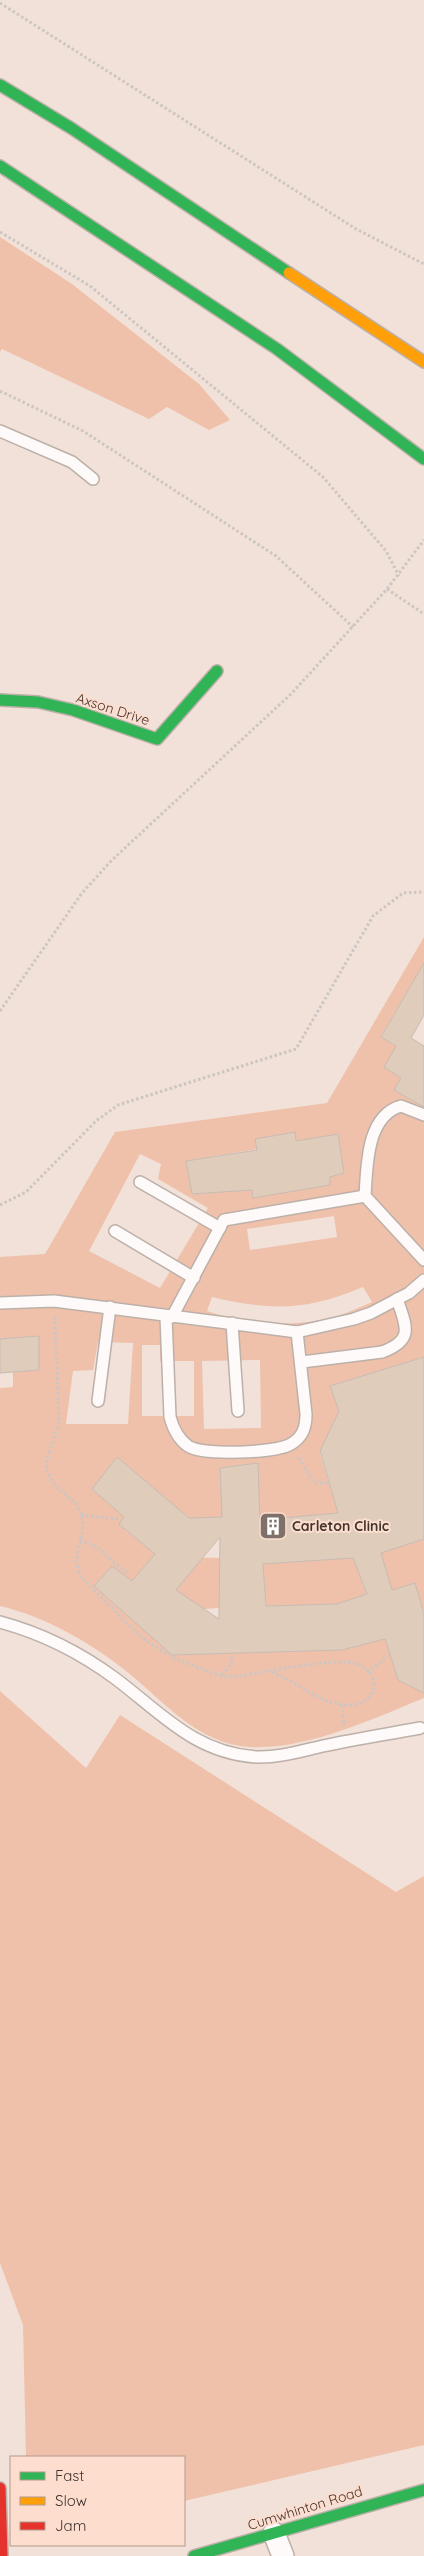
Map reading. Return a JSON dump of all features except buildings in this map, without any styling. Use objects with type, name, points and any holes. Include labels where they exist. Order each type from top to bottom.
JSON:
[{"type":"main road","points":[[0,85],[72,128],[424,362]]},
{"type":"main road","points":[[0,166],[277,349],[424,459]]},
{"type":"main road","name":"Axson Drive","points":[[0,700],[38,702],[73,710],[156,739],[218,670]]},
{"type":"main road","points":[[0,2488],[2,2556]]},
{"type":"main road","name":"Cumwhinton Road","points":[[194,2556],[424,2490]]},
{"type":"street","points":[[274,2532],[283,2556]]},
{"type":"lane","points":[[0,432],[72,462],[93,479]]},
{"type":"lane","points":[[424,1115],[401,1106],[388,1113],[378,1125],[370,1149],[365,1196],[424,1260]]},
{"type":"lane","points":[[140,1182],[220,1228]]},
{"type":"lane","points":[[297,1332],[302,1362],[306,1427],[290,1444],[279,1448],[242,1451],[199,1451],[188,1446],[180,1438],[173,1429],[170,1417],[169,1317],[194,1278],[224,1220],[365,1196]]},
{"type":"lane","points":[[114,1231],[194,1278]]},
{"type":"lane","points":[[0,1303],[54,1301],[297,1332],[354,1319],[397,1299],[424,1280]]},
{"type":"lane","points":[[302,1362],[382,1352],[395,1347],[402,1342],[405,1336],[406,1324],[397,1299]]},
{"type":"lane","points":[[98,1401],[110,1307]]},
{"type":"lane","points":[[232,1323],[238,1411]]},
{"type":"lane","points":[[0,1622],[64,1647],[115,1678],[190,1737],[218,1750],[239,1755],[277,1756],[420,1728]]},
{"type":"path","points":[[0,3],[356,229],[424,264]]},
{"type":"path","points":[[0,232],[90,286],[323,476],[386,551],[399,576]]},
{"type":"path","points":[[0,391],[83,431],[276,556],[354,627]]},
{"type":"path","points":[[0,1011],[82,893],[106,866],[291,694],[399,576],[424,540]]},
{"type":"path","points":[[387,589],[424,614]]},
{"type":"path","points":[[0,1204],[26,1192],[96,1121],[118,1105],[296,1049],[373,916],[403,893],[424,892]]},
{"type":"path","points":[[54,1301],[59,1422],[46,1469],[55,1486],[76,1503],[81,1515],[83,1529],[76,1561],[80,1576],[141,1637],[176,1659],[222,1676],[232,1677],[315,1664],[356,1663],[368,1672],[372,1681],[372,1697],[360,1705],[346,1705],[326,1700],[272,1672]]},
{"type":"path","points":[[290,1444],[311,1480],[320,1485],[328,1483]]},
{"type":"path","points":[[81,1515],[118,1518]]},
{"type":"path","points":[[80,1540],[97,1547],[127,1573]]},
{"type":"path","points":[[222,1676],[232,1664],[232,1654]]},
{"type":"path","points":[[368,1672],[387,1656]]},
{"type":"shaded area","points":[[0,237],[72,284],[199,384],[230,420],[209,430],[167,407],[149,419],[2,349],[0,352]]},
{"type":"shaded area","points":[[424,937],[424,972],[420,970],[381,1036],[396,1046],[384,1067],[401,1078],[394,1090],[424,1107],[424,1357],[330,1386],[343,1423],[368,1436],[334,1421],[328,1435],[344,1446],[320,1454],[338,1513],[260,1520],[258,1463],[220,1468],[222,1517],[189,1518],[117,1457],[92,1489],[124,1517],[120,1525],[133,1536],[138,1529],[160,1548],[132,1581],[112,1566],[94,1586],[172,1655],[342,1650],[385,1639],[398,1680],[424,1693],[424,1698],[339,1732],[294,1744],[250,1747],[230,1744],[212,1738],[196,1729],[180,1718],[121,1667],[79,1638],[32,1616],[0,1606],[0,1388],[13,1387],[13,1372],[38,1370],[39,1336],[0,1339],[0,1257],[45,1254],[115,1132],[327,1103]],"holes":[[[294,1132],[296,1141],[338,1134],[344,1173],[330,1177],[329,1185],[253,1198],[252,1190],[192,1194],[186,1161],[257,1149],[255,1139]],[[140,1154],[161,1164],[158,1179],[208,1208],[160,1288],[89,1251]],[[334,1216],[337,1237],[250,1250],[247,1229]],[[363,1287],[372,1302],[334,1317],[293,1323],[249,1321],[207,1311],[212,1297],[233,1302],[271,1306],[289,1306],[324,1301]],[[98,1342],[133,1343],[128,1424],[66,1424],[73,1371],[93,1370]],[[142,1345],[160,1345],[160,1361],[194,1361],[194,1416],[142,1416]],[[260,1360],[261,1428],[204,1429],[202,1361]]]},
{"type":"shaded area","points":[[424,1539],[423,1609],[415,1583],[392,1590],[378,1545],[412,1543]]},
{"type":"shaded area","points":[[186,1557],[220,1558],[219,1608],[188,1610],[176,1590]]},
{"type":"shaded area","points":[[353,1558],[367,1594],[337,1604],[266,1606],[263,1564]]},
{"type":"shaded area","points":[[0,1691],[86,1768],[120,1715],[396,1892],[424,1876],[424,2445],[185,2501],[185,2456],[26,2456],[23,2325],[0,2263]]},
{"type":"traffic: fast","points":[[0,85],[71,128],[289,273]]},
{"type":"traffic: fast","points":[[0,166],[277,349],[424,459]]},
{"type":"traffic: fast","points":[[0,700],[38,702],[73,710],[157,739],[217,671]]},
{"type":"traffic: fast","points":[[194,2556],[424,2490]]},
{"type":"traffic: slow","points":[[289,273],[424,362]]},
{"type":"traffic: jam","points":[[0,2488],[2,2556]]},
{"type":"place","name":"Carleton Clinic","points":[[273,1526]]}]
